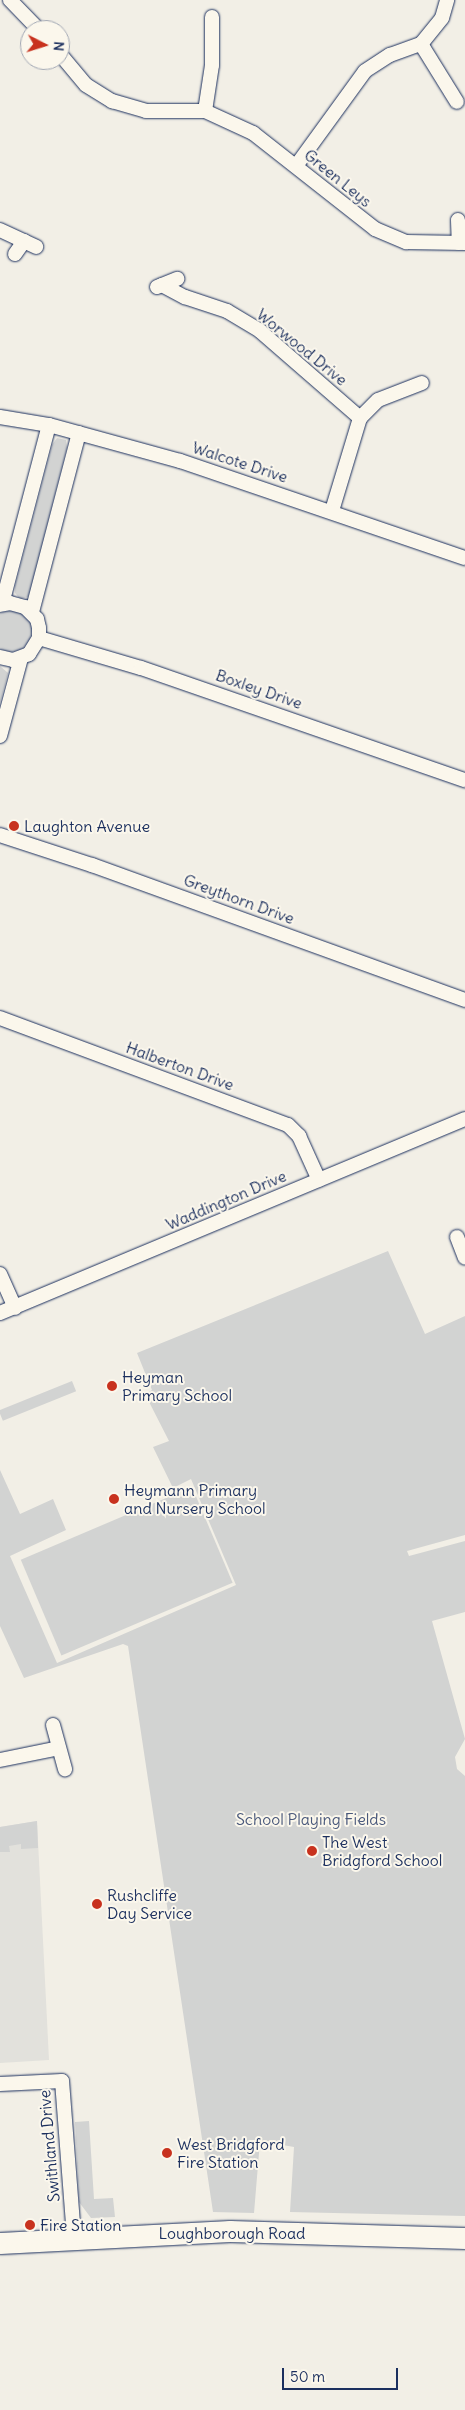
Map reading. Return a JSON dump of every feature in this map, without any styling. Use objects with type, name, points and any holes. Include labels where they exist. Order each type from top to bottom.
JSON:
[{"type":"main road","name":"Loughborough Road","points":[[0,2243],[230,2231],[465,2238]]},
{"type":"street","points":[[10,0],[29,20]]},
{"type":"street","points":[[296,166],[365,71],[390,55],[421,44],[442,18],[447,0]]},
{"type":"street","points":[[204,111],[212,65],[212,17]]},
{"type":"street","points":[[421,44],[457,102]]},
{"type":"street","name":"Green Leys","points":[[70,66],[86,85],[112,101],[146,111],[204,111],[253,133],[296,166],[340,204],[375,229],[406,242],[462,243],[458,220]]},
{"type":"street","points":[[0,230],[30,244],[16,254]]},
{"type":"street","name":"Worwood Drive","points":[[177,279],[158,287],[185,298],[227,311],[260,331],[360,418]]},
{"type":"street","points":[[332,510],[360,418],[378,400],[422,383]]},
{"type":"street","name":"Walcote Drive","points":[[0,417],[49,425],[180,461],[332,510],[465,558]]},
{"type":"street","points":[[0,658],[21,658],[29,654],[39,638],[39,628],[32,612],[18,604],[1,605],[49,425]]},
{"type":"street","points":[[32,612],[79,433]]},
{"type":"street","name":"Boxley Drive","points":[[39,638],[151,671],[465,780]]},
{"type":"street","points":[[0,736],[21,658]]},
{"type":"street","name":"Greythorn Drive","points":[[0,835],[92,865],[465,1000]]},
{"type":"street","name":"Halberton Drive","points":[[0,1018],[288,1125],[298,1136],[319,1180]]},
{"type":"street","name":"Waddington Drive","points":[[0,1313],[465,1119]]},
{"type":"street","points":[[457,1237],[465,1258]]},
{"type":"street","points":[[0,1274],[15,1308]]},
{"type":"street","points":[[53,1725],[65,1769]]},
{"type":"street","points":[[0,1760],[59,1748]]},
{"type":"street","name":"Swithland Drive","points":[[0,2084],[62,2081],[74,2238]]},
{"type":"shaded area","points":[[37,1821],[49,2060],[0,2063],[0,1827]]},
{"type":"green space","points":[[57,438],[66,440],[67,448],[31,589],[28,597],[20,599],[15,593],[15,586],[52,445]]},
{"type":"green space","points":[[12,610],[22,613],[30,621],[32,631],[29,642],[21,650],[10,652],[0,649],[0,613]]},
{"type":"green space","points":[[0,666],[8,673],[0,703]]},
{"type":"green space","name":"School Playing Fields","points":[[388,1251],[425,1334],[465,1316],[465,1535],[407,1551],[409,1556],[465,1541],[465,1612],[432,1621],[465,1739],[455,1757],[457,1769],[465,1776],[465,2216],[290,2212],[294,2147],[260,2141],[254,2213],[213,2212],[128,1646],[123,1644],[24,1678],[0,1626],[0,1470],[20,1514],[53,1499],[66,1530],[10,1556],[57,1663],[236,1585],[191,1479],[173,1488],[153,1447],[169,1441],[145,1394],[152,1390],[137,1353]]},
{"type":"green space","points":[[72,1381],[76,1391],[3,1421],[0,1410]]},
{"type":"green space","points":[[192,1487],[233,1583],[61,1655],[21,1560]]},
{"type":"green space","points":[[37,1821],[38,1848],[21,1849],[21,1844],[9,1846],[10,1852],[0,1852],[0,1827]]},
{"type":"green space","points":[[89,2121],[94,2199],[113,2198],[115,2217],[91,2218],[79,2202],[75,2122]]},
{"type":"place","name":"Laughton Avenue","points":[[14,826]]},
{"type":"place","name":"Heyman Primary School","points":[[112,1386]]},
{"type":"place","name":"Heymann Primary and Nursery School","points":[[114,1499]]},
{"type":"place","name":"The West Bridgford School","points":[[312,1851]]},
{"type":"place","name":"Rushcliffe Day Service","points":[[97,1904]]},
{"type":"place","name":"West Bridgford Fire Station","points":[[167,2153]]},
{"type":"place","name":"Fire Station","points":[[30,2225]]}]
